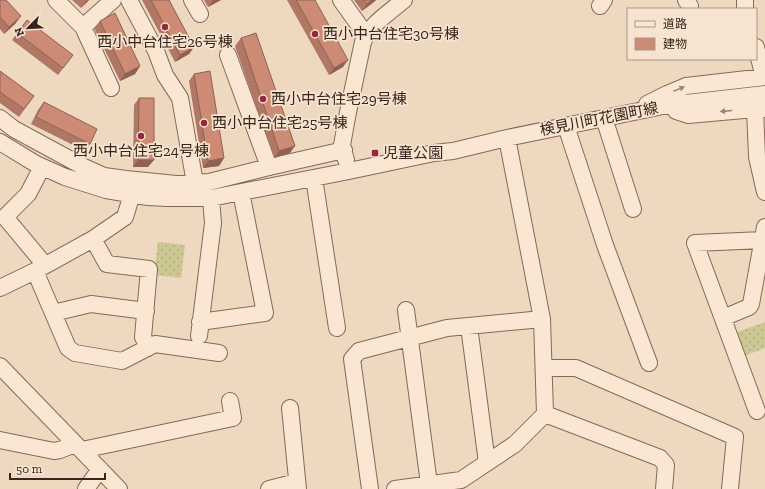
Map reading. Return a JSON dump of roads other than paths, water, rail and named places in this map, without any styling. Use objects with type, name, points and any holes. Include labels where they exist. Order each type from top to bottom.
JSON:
[{"type":"street","points":[[56,0],[83,27],[111,88]]},
{"type":"street","points":[[83,27],[112,0]]},
{"type":"street","points":[[129,0],[156,51],[165,74],[180,98],[195,183]]},
{"type":"street","points":[[341,0],[366,35]]},
{"type":"street","points":[[349,171],[342,145],[363,42],[366,35],[375,25],[404,0]]},
{"type":"street","points":[[632,112],[686,86],[764,77],[757,52]]},
{"type":"street","points":[[228,55],[269,167]]},
{"type":"street","name":"検見川町花園町線","points":[[1,146],[65,177],[106,190],[148,197],[210,198],[434,153],[453,151],[507,138],[632,112],[673,105],[765,94]]},
{"type":"street","points":[[673,105],[678,112],[688,114],[760,109],[757,157],[765,192]]},
{"type":"street","points":[[0,118],[14,129],[84,167],[104,176],[126,180],[176,184],[209,182],[344,150]]},
{"type":"street","points":[[604,118],[633,209]]},
{"type":"street","points":[[566,126],[605,245],[649,363]]},
{"type":"street","points":[[395,489],[461,480],[515,444],[545,414],[542,319],[507,138]]},
{"type":"street","points":[[42,167],[28,194],[5,217],[40,268],[53,313],[68,348],[75,353],[122,361],[155,344],[219,353]]},
{"type":"street","points":[[314,178],[336,328]]},
{"type":"street","points":[[210,198],[213,223],[200,329],[265,313],[242,192]]},
{"type":"street","points":[[0,288],[40,268],[93,238],[125,217],[132,194]]},
{"type":"street","points":[[723,318],[749,307],[751,304],[764,234],[695,243],[757,411]]},
{"type":"street","points":[[93,238],[107,264],[149,269],[143,337],[148,348]]},
{"type":"street","points":[[53,313],[91,304],[146,311]]},
{"type":"street","points":[[406,310],[429,484]]},
{"type":"street","points":[[370,489],[352,359],[358,351],[447,328],[542,319]]},
{"type":"street","points":[[469,326],[487,463]]},
{"type":"street","points":[[0,366],[119,489]]},
{"type":"street","points":[[544,368],[576,368],[735,437],[730,489]]},
{"type":"street","points":[[0,440],[54,451],[79,447],[232,418],[230,401]]},
{"type":"street","points":[[269,489],[297,485],[290,408]]},
{"type":"street","points":[[545,414],[660,458],[666,464],[664,489]]},
{"type":"street","points":[[86,489],[100,469]]},
{"type":"place","name":"西小中台住宅26号棟","points":[[165,27]]},
{"type":"place","name":"西小中台住宅30号棟","points":[[315,34]]},
{"type":"place","name":"西小中台住宅29号棟","points":[[263,99]]},
{"type":"place","name":"西小中台住宅25号棟","points":[[204,123]]},
{"type":"place","name":"西小中台住宅24号棟","points":[[141,136]]},
{"type":"place","name":"児童公園","points":[[375,153]]}]
